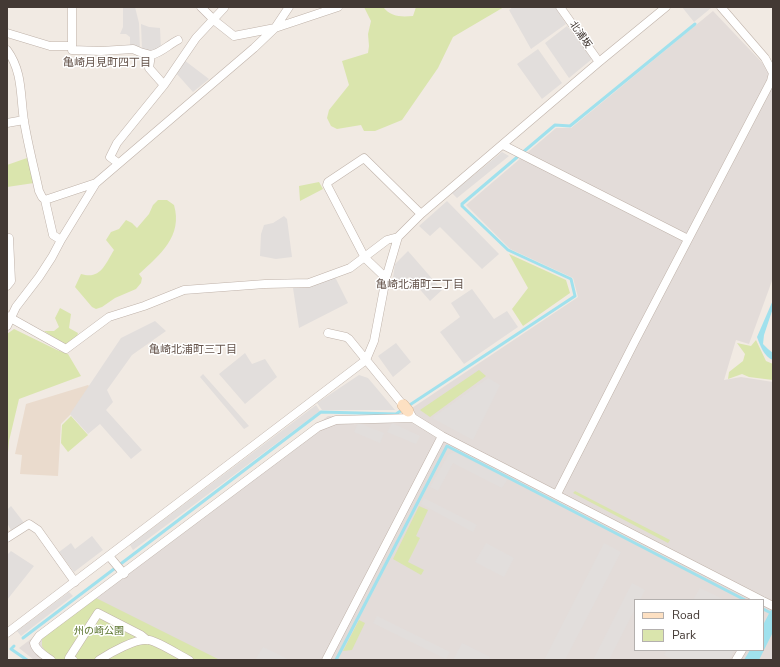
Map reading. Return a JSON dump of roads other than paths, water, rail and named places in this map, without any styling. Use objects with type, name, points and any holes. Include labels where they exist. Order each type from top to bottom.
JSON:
[{"type":"street","points":[[72,7],[72,50],[101,51],[133,49],[151,55],[160,53],[164,48],[178,40]]},
{"type":"street","points":[[202,7],[234,36],[275,28],[338,7]]},
{"type":"street","points":[[289,7],[275,28],[254,48],[96,183],[43,271],[9,316],[66,349],[109,317],[144,306],[184,290],[265,284],[308,283],[350,268],[387,240],[398,237]]},
{"type":"street","name":"北浦坂","points":[[560,7],[599,62]]},
{"type":"street","points":[[7,633],[366,360],[374,341],[386,278],[398,237],[421,214],[599,62],[666,7]]},
{"type":"street","points":[[558,494],[688,239],[771,81],[773,73],[772,66],[721,7]]},
{"type":"street","points":[[118,163],[110,157],[117,143],[164,85],[196,38],[224,8]]},
{"type":"street","points":[[7,33],[50,46],[71,46]]},
{"type":"street","points":[[7,50],[16,64],[20,83],[24,120],[39,191],[45,200],[53,235],[61,240]]},
{"type":"street","points":[[151,55],[149,68],[164,85]]},
{"type":"street","points":[[7,123],[24,120]]},
{"type":"street","points":[[503,144],[688,239]]},
{"type":"street","points":[[386,278],[365,258],[327,187],[328,182],[364,158],[421,214]]},
{"type":"street","points":[[45,200],[96,183]]},
{"type":"street","points":[[7,286],[11,281],[9,238]]},
{"type":"street","points":[[328,332],[346,337],[408,411],[442,436],[558,494],[758,599]]},
{"type":"street","points":[[51,660],[37,649],[34,643],[36,639],[121,571],[318,427],[336,420],[408,411]]},
{"type":"street","points":[[326,660],[442,436]]},
{"type":"street","points":[[7,538],[29,524],[38,530],[75,582]]},
{"type":"street","points":[[109,556],[121,571]]},
{"type":"street","points":[[73,660],[69,658],[98,613],[141,635],[147,640],[189,660]]},
{"type":"street","points":[[99,660],[120,648],[147,640]]},
{"type":"street","points":[[736,660],[741,651]]},
{"type":"water","points":[[773,300],[773,308],[764,335],[763,344],[773,353],[773,360],[765,354],[757,337]]},
{"type":"water","points":[[773,606],[773,632],[764,650],[764,623]]},
{"type":"water","points":[[749,651],[764,651],[759,660],[744,660]]},
{"type":"waterway","points":[[23,638],[321,412],[396,414],[575,296],[571,279],[508,250],[462,206],[462,204],[555,125],[570,126],[695,24]]},
{"type":"waterway","points":[[336,660],[447,446],[743,599]]},
{"type":"waterway","points":[[764,610],[773,614]]},
{"type":"waterway","points":[[14,646],[11,649],[27,660]]},
{"type":"district","name":"亀崎月見町四丁目","points":[[107,63]]},
{"type":"district","name":"亀崎北浦町二丁目","points":[[420,285]]},
{"type":"district","name":"亀崎北浦町三丁目","points":[[193,350]]},
{"type":"park label","name":"州の崎公園","points":[[99,632]]}]
